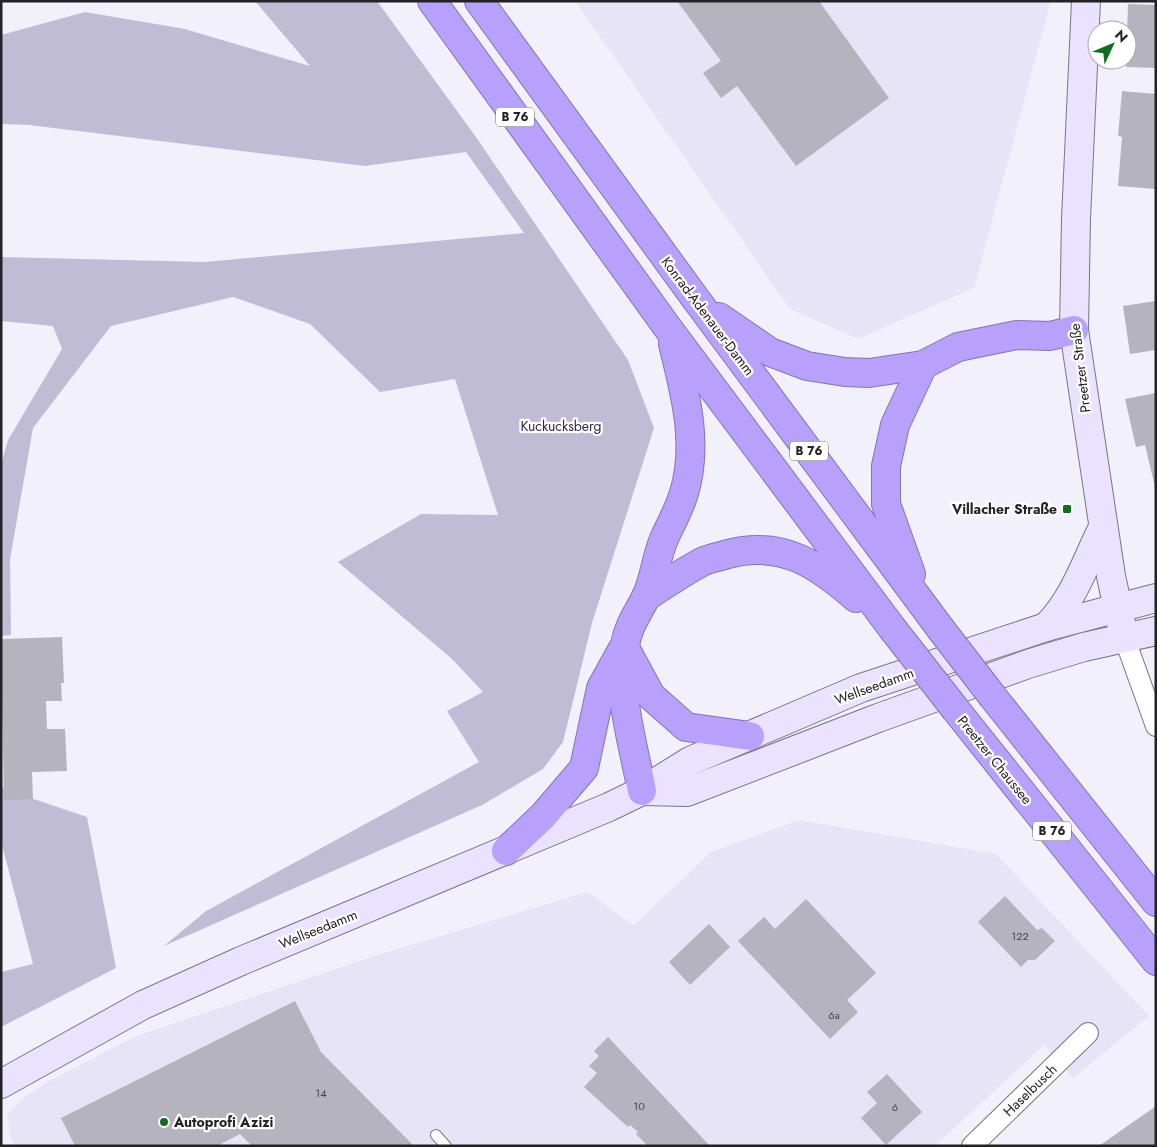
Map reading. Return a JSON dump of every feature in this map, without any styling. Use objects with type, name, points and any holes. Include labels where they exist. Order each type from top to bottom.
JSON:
[{"type":"highway","name":"B 76","points":[[432,1],[670,331],[892,628]]},
{"type":"highway","name":"Konrad-Adenauer-Damm","points":[[479,1],[695,298],[940,628],[1156,902]]},
{"type":"highway","points":[[695,298],[770,352],[807,366],[845,372],[869,373],[923,365],[958,347],[1017,335],[1050,336],[1074,330]]},
{"type":"highway","points":[[506,851],[543,816],[584,768],[601,688],[624,646],[636,613],[646,597],[664,539],[684,493],[691,458],[687,404],[670,331]]},
{"type":"highway","points":[[922,604],[886,504],[886,466],[895,425],[923,365]]},
{"type":"highway","points":[[646,597],[704,561],[744,550],[757,549],[781,552],[808,561],[836,581],[892,628]]},
{"type":"highway","name":"Preetzer Chaussee","points":[[892,628],[1156,961]]},
{"type":"highway","points":[[624,646],[651,696],[686,727],[750,736]]},
{"type":"highway","points":[[624,646],[622,675],[629,733],[642,791]]},
{"type":"main road","name":"Preetzer Straße","points":[[1086,1],[1076,219],[1074,330],[1103,527],[1124,637]]},
{"type":"main road","points":[[1046,627],[1060,613],[1069,600],[1103,527]]},
{"type":"main road","points":[[1117,607],[1156,598]]},
{"type":"main road","name":"Wellseedamm","points":[[1,1084],[152,1001],[275,946],[506,851],[642,791],[690,760],[861,688],[1046,627],[1117,607]]},
{"type":"main road","points":[[1124,637],[1156,631]]},
{"type":"main road","name":"Wellseedamm","points":[[642,791],[687,792],[878,718],[1028,664],[1124,637]]},
{"type":"street","name":"Preetzer Straße","points":[[1124,637],[1156,726]]},
{"type":"street","name":"Haselbusch","points":[[972,1146],[1088,1033]]},
{"type":"lane","points":[[436,1135],[446,1146]]},
{"type":"shaded area","points":[[575,1],[1051,1],[974,288],[858,339],[790,309]]},
{"type":"shaded area","points":[[799,820],[996,854],[1149,1016],[1073,1078],[1044,1045],[935,1146],[15,1146],[11,1139],[7,1114],[23,1098],[51,1080],[136,1036],[374,956],[587,892],[634,925],[711,852]]},
{"type":"green space","name":"Kuckucksberg","points":[[255,1],[377,1],[476,137],[628,360],[654,428],[592,623],[563,742],[543,769],[482,805],[164,946],[206,911],[479,762],[447,711],[483,692],[452,659],[338,562],[421,514],[498,515],[455,379],[380,392],[310,324],[233,297],[111,326],[33,428],[10,559],[11,635],[1,636],[1,465],[8,440],[62,349],[53,326],[1,321],[1,257],[205,262],[524,233],[466,152],[365,166],[29,125],[1,124],[1,35],[85,12],[185,29],[310,66]]},
{"type":"green space","points":[[1,778],[2,787],[10,791],[87,817],[116,968],[1,1027],[1,972],[33,964],[1,841]]},
{"type":"building","points":[[677,1],[819,1],[889,98],[796,166],[737,86],[721,98],[703,73],[721,61]]},
{"type":"building","points":[[1128,4],[1156,5],[1156,68],[1137,67],[1137,20],[1127,20]]},
{"type":"building","points":[[1122,91],[1156,94],[1156,189],[1118,186],[1122,137],[1118,136]]},
{"type":"building","points":[[1156,301],[1156,350],[1130,354],[1123,306]]},
{"type":"building","points":[[1156,393],[1155,487],[1145,445],[1136,447],[1125,399]]},
{"type":"building","points":[[62,637],[64,683],[61,683],[62,701],[46,701],[47,729],[65,729],[67,771],[32,772],[33,799],[4,800],[1,639]]},
{"type":"building","points":[[1005,896],[1037,930],[1042,928],[1055,941],[1035,960],[1028,960],[1021,967],[978,922]]},
{"type":"building","points":[[806,899],[876,973],[847,1000],[858,1012],[830,1039],[738,941],[764,917],[775,929]]},
{"type":"building","points":[[709,924],[730,947],[690,985],[669,962]]},
{"type":"building","points":[[295,1001],[321,1052],[414,1146],[252,1146],[240,1134],[217,1146],[75,1146],[61,1118]]},
{"type":"building","points":[[608,1037],[710,1146],[648,1146],[636,1134],[638,1132],[630,1125],[628,1127],[584,1087],[597,1073],[589,1066],[599,1056],[594,1051]]},
{"type":"building","points":[[887,1074],[922,1112],[886,1145],[861,1118],[877,1103],[867,1092]]},
{"type":"building","points":[[1156,1106],[1156,1146],[1099,1146]]},
{"type":"place","name":"Villacher Straße","points":[[1067,509]]},
{"type":"place","name":"Autoprofi Azizi","points":[[164,1122]]}]
